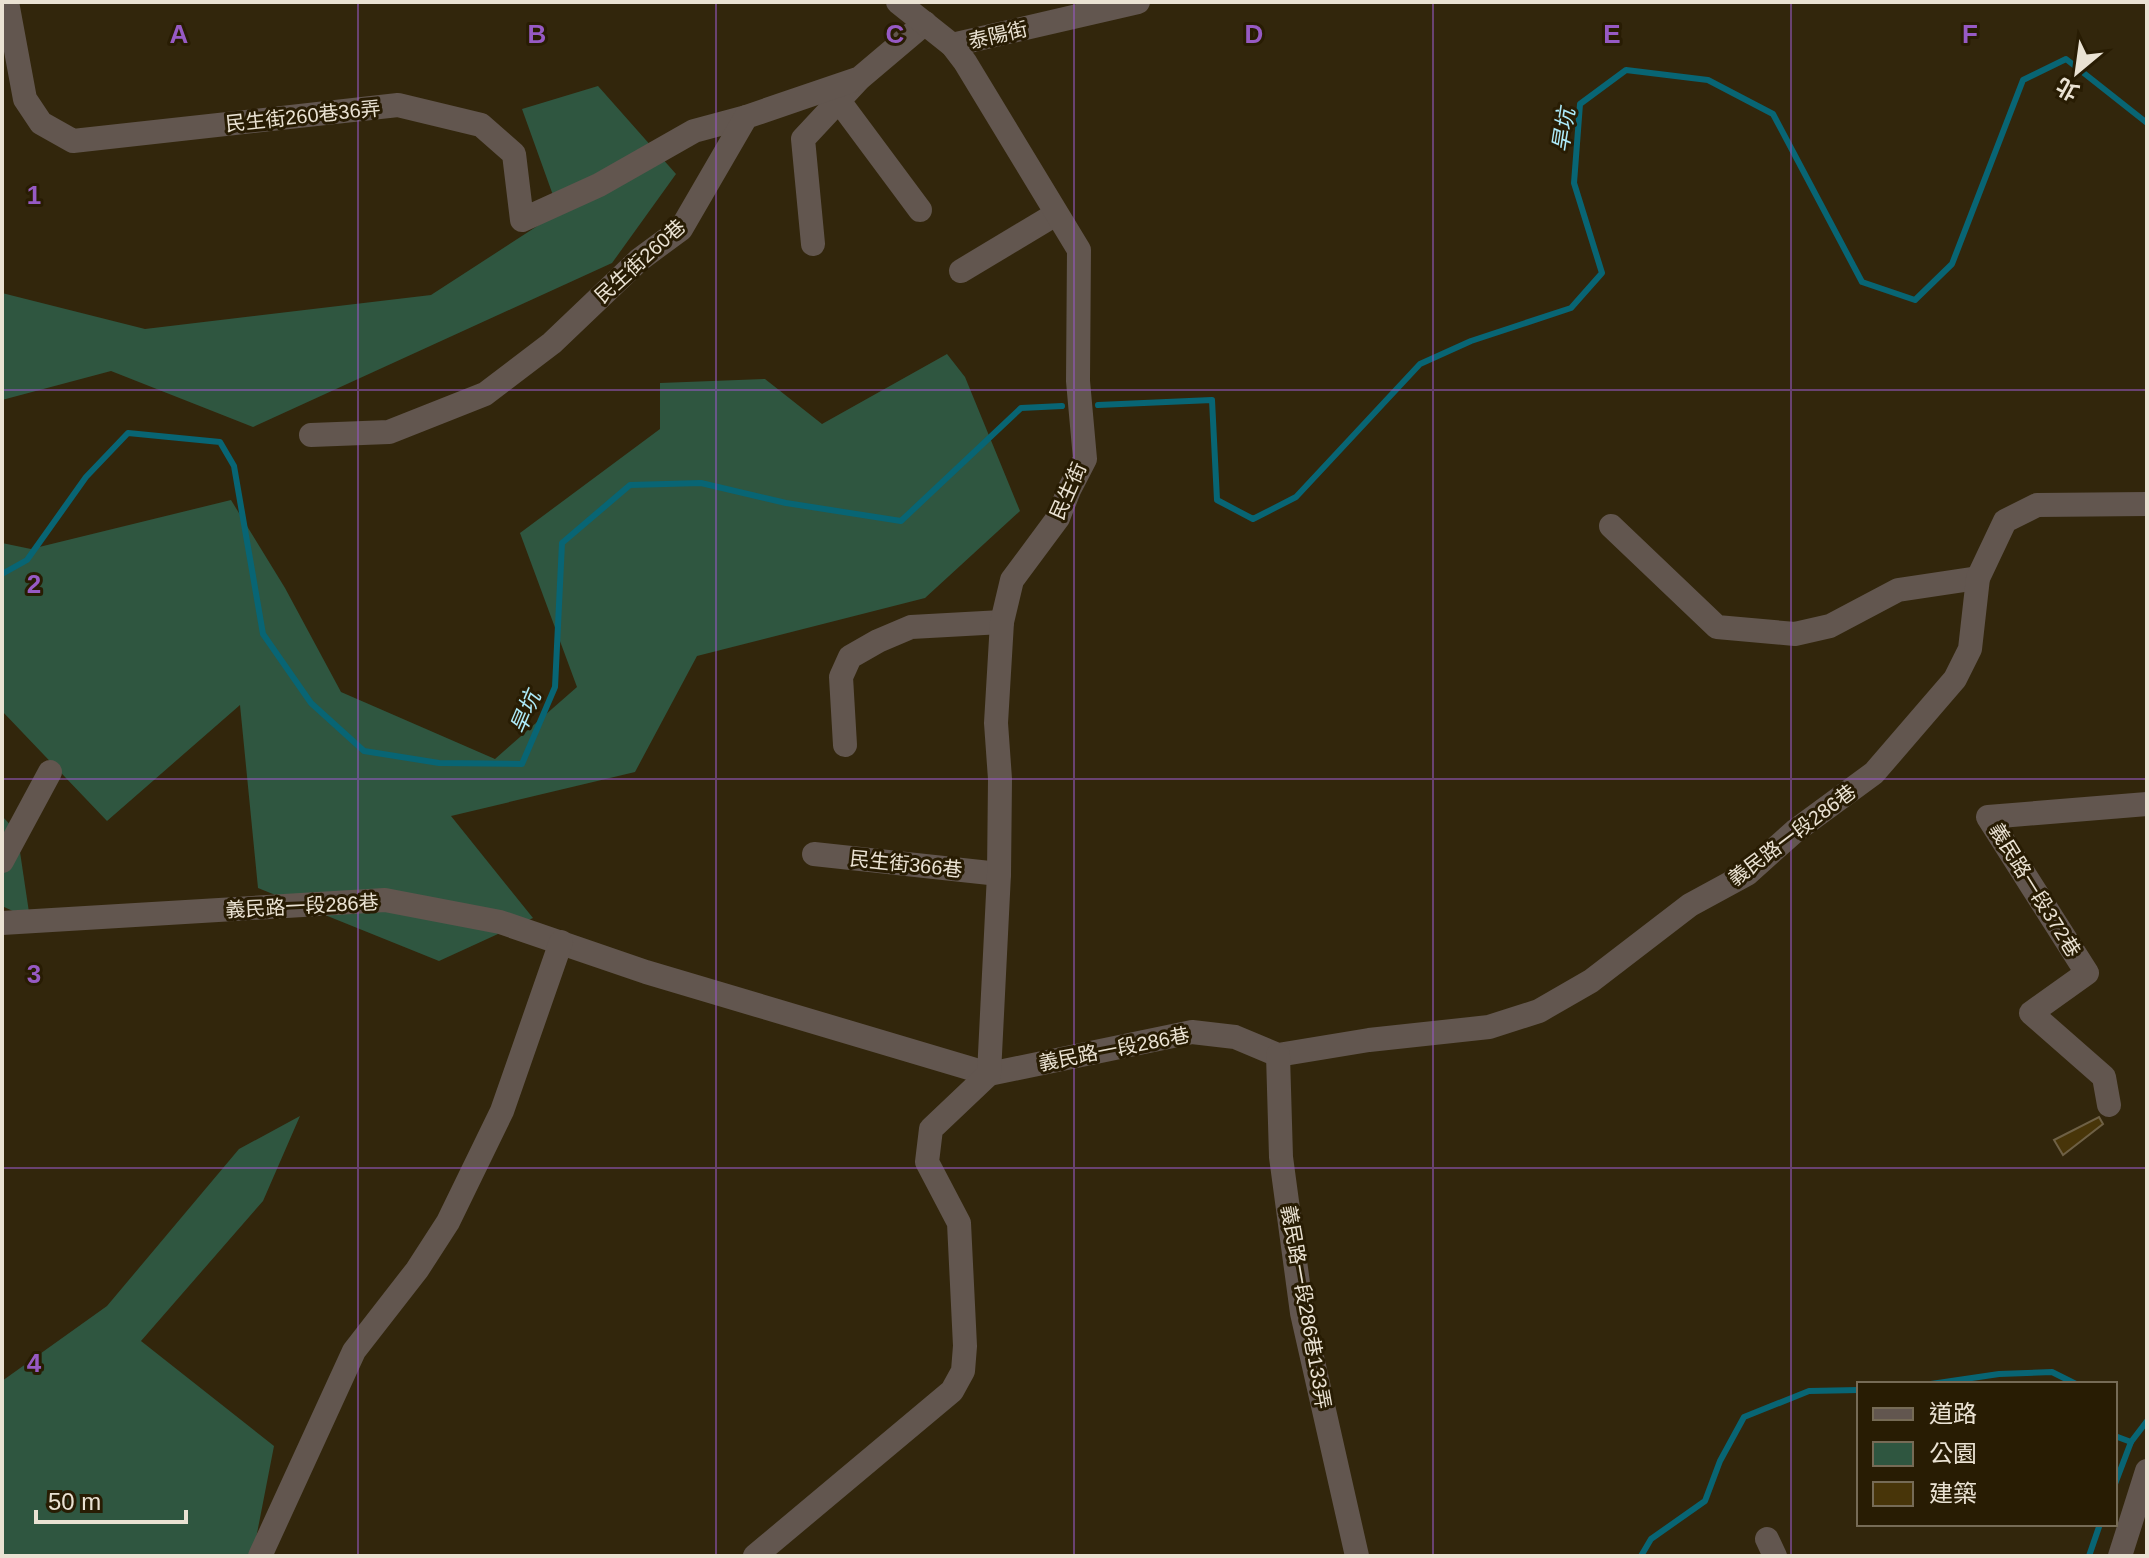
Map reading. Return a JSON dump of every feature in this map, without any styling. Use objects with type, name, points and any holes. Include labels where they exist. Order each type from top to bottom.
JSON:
[{"type":"street","name":"民生街260巷36弄","points":[[7,2],[25,99],[41,123],[73,141],[398,105],[481,125],[514,154],[522,220],[599,185],[694,131],[746,117]]},
{"type":"street","name":"民生街","points":[[898,2],[952,45],[965,62],[1079,250],[1078,381],[1085,459],[1058,518],[1012,580],[1002,622],[996,723],[1000,779],[999,874],[989,1074]]},
{"type":"street","name":"泰陽街","points":[[952,45],[1138,2]]},
{"type":"street","points":[[813,244],[803,139],[860,78],[925,23]]},
{"type":"street","points":[[746,117],[860,78]]},
{"type":"street","points":[[839,101],[920,210]]},
{"type":"street","name":"民生街260巷","points":[[311,435],[389,432],[485,394],[552,343],[639,260],[681,229],[746,117]]},
{"type":"street","points":[[961,271],[1056,214]]},
{"type":"street","name":"義民路一段286巷","points":[[2,923],[385,900],[500,922],[646,972],[989,1074],[1192,1032],[1235,1037],[1278,1055],[1369,1040],[1489,1027],[1539,1011],[1591,981],[1690,905],[1747,874],[1795,831],[1874,773],[1955,679],[1970,649],[1978,578],[2005,521],[2037,505],[2147,504]]},
{"type":"street","points":[[1611,526],[1717,627],[1795,634],[1830,626],[1898,590],[1978,578]]},
{"type":"street","points":[[845,745],[841,677],[850,657],[911,627],[1002,622]]},
{"type":"street","points":[[2,861],[50,772]]},
{"type":"street","name":"義民路一段372巷","points":[[2109,1105],[2104,1077],[2031,1013],[2087,973],[1988,817],[2147,804]]},
{"type":"street","name":"民生街366巷","points":[[814,854],[999,874]]},
{"type":"street","points":[[260,1556],[354,1351],[417,1270],[448,1222],[502,1111],[561,942]]},
{"type":"street","name":"義民路一段286巷133弄","points":[[1278,1055],[1281,1157],[1302,1313],[1357,1556]]},
{"type":"street","points":[[755,1556],[952,1391],[963,1371],[965,1346],[959,1223],[927,1162],[931,1129],[989,1074]]},
{"type":"street","points":[[2120,1556],[2147,1471]]},
{"type":"green space","points":[[598,86],[676,174],[612,263],[253,427],[111,371],[2,400],[2,293],[145,329],[431,295],[559,212],[522,109]]},
{"type":"green space","points":[[947,354],[965,377],[1020,511],[925,598],[697,656],[635,772],[451,816],[533,918],[439,961],[258,888],[240,705],[107,821],[2,711],[2,543],[31,549],[231,500],[285,588],[341,692],[495,759],[577,687],[520,533],[660,429],[660,383],[765,379],[822,424]]},
{"type":"green space","points":[[2,816],[17,832],[30,919],[2,906]]},
{"type":"green space","points":[[300,1116],[263,1201],[141,1341],[274,1446],[252,1556],[2,1556],[2,1381],[107,1306],[239,1149]]},
{"type":"building","points":[[2099,1117],[2103,1124],[2063,1155],[2054,1140]]},
{"type":"waterway","name":"旱坑","points":[[1098,405],[1212,400],[1217,500],[1253,519],[1296,497],[1420,364],[1471,341],[1571,308],[1602,273],[1574,183],[1580,104],[1626,70],[1708,80],[1773,114],[1862,282],[1915,300],[1952,264],[2023,80],[2066,59],[2147,123]]},
{"type":"waterway","name":"旱坑","points":[[2,574],[27,560],[86,477],[128,433],[220,442],[234,466],[263,634],[311,703],[364,751],[439,763],[522,764],[555,687],[562,543],[630,485],[701,483],[786,503],[901,521],[1021,408],[1062,406]]},
{"type":"waterway","points":[[1945,1382],[1999,1374],[2052,1372],[2072,1382]]},
{"type":"waterway","points":[[1641,1556],[1651,1539],[1705,1501],[1720,1461],[1744,1417],[1809,1391],[1857,1390]]},
{"type":"waterway","points":[[2117,1437],[2131,1442],[2147,1421]]},
{"type":"waterway","points":[[2117,1479],[2131,1442]]},
{"type":"waterway","points":[[2089,1556],[2099,1526]]}]
